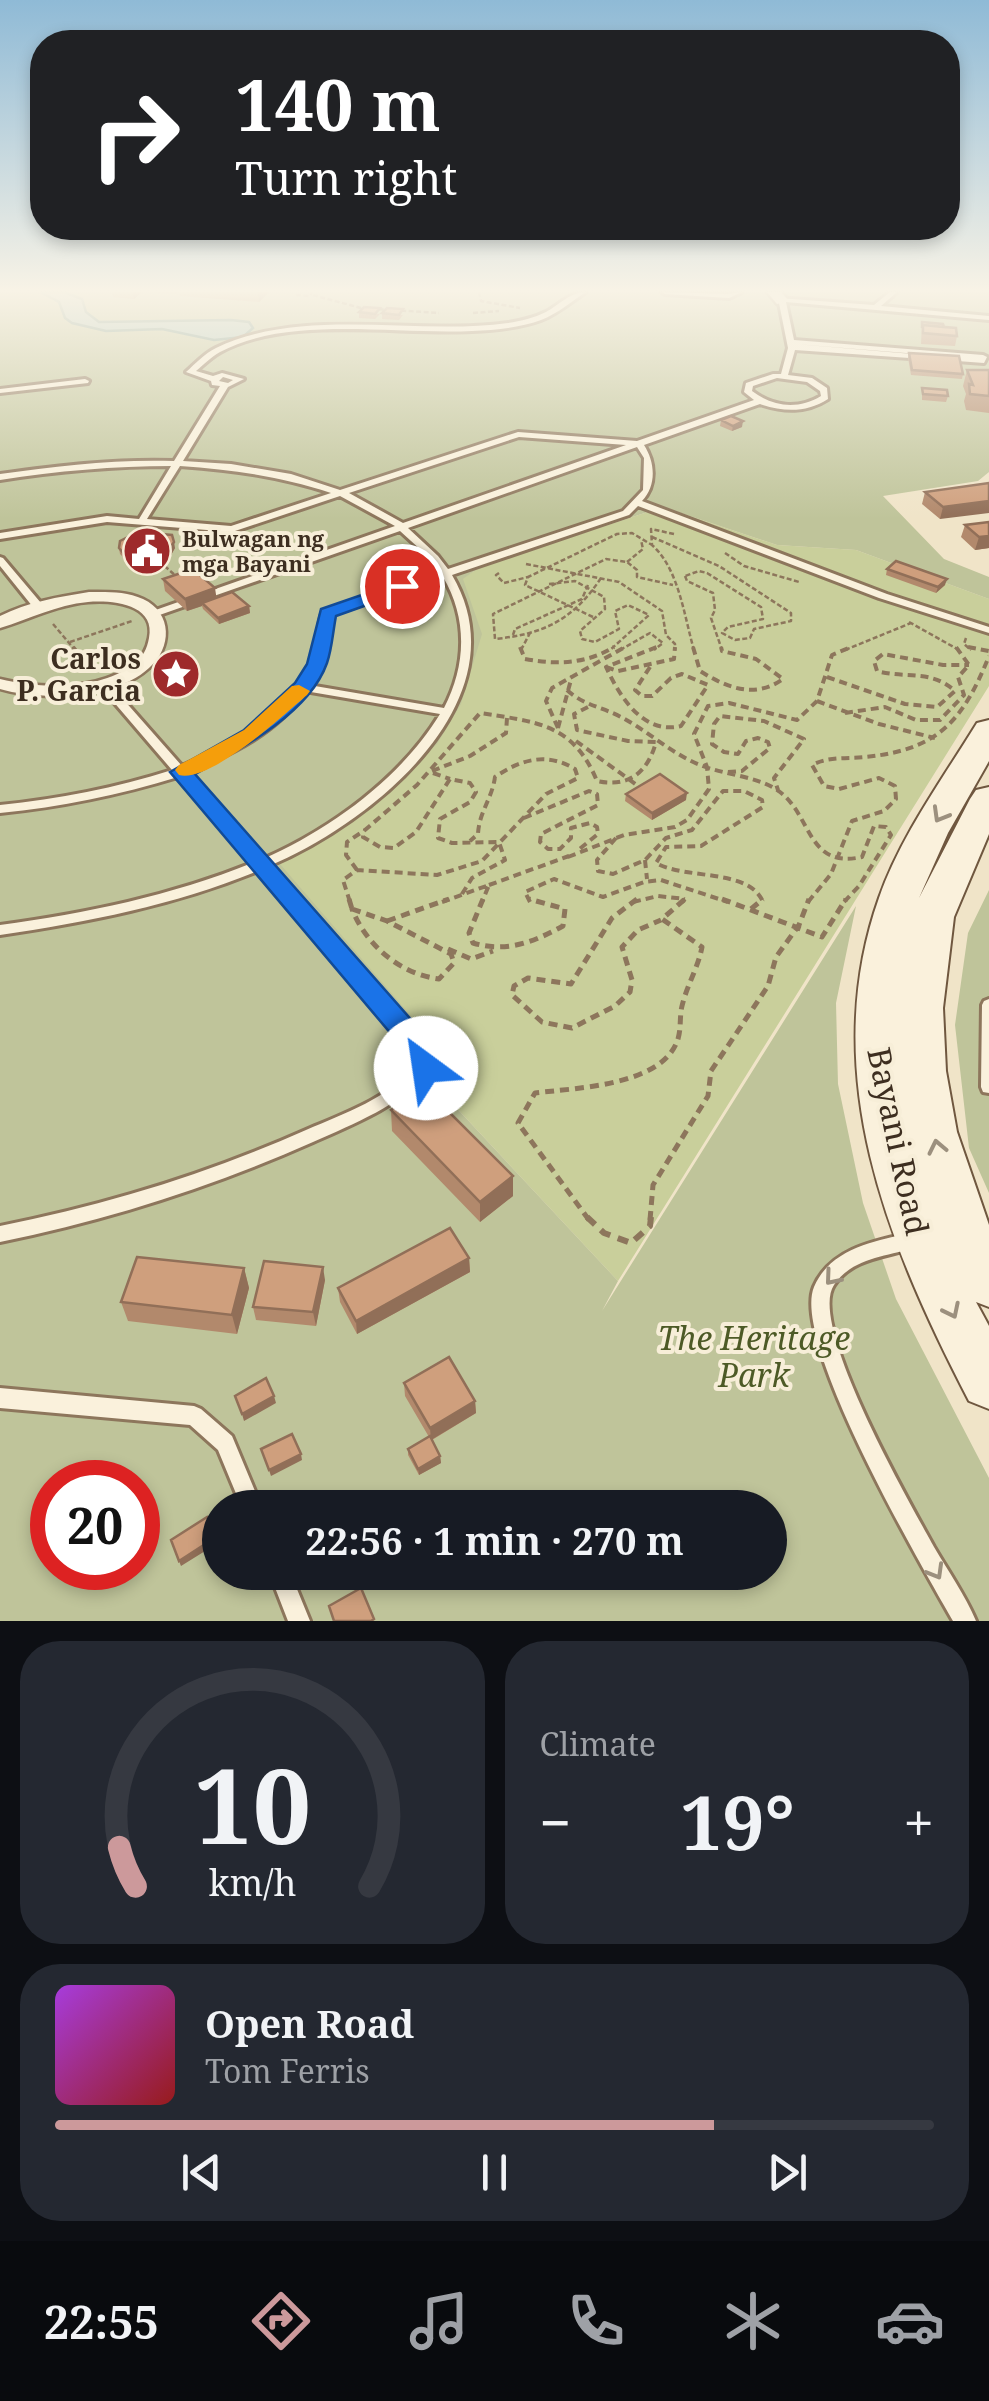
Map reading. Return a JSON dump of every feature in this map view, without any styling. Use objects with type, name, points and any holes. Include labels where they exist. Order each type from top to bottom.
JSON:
[{"type":"main road","name":"Bayani Road","points":[[966,1249],[879,1082],[874,1010],[897,901],[918,853],[989,731]]},
{"type":"main road","name":"Bayani Road","points":[[989,799],[952,867],[933,916],[921,1021],[926,1092],[940,1161],[966,1249],[989,1380]]},
{"type":"street","points":[[0,624],[37,605],[70,597],[103,597],[132,603],[151,615],[159,632],[154,650],[134,669],[104,684],[49,694],[0,684]]},
{"type":"lane","points":[[194,368],[190,372],[225,385],[240,377],[226,374],[214,379]]},
{"type":"lane","points":[[784,376],[786,368]]},
{"type":"lane","points":[[784,376],[816,383],[824,390],[824,397],[817,403],[794,407],[760,401],[750,395],[749,385],[762,378],[784,376]]},
{"type":"lane","points":[[0,391],[85,381]]},
{"type":"lane","points":[[143,520],[225,385]]},
{"type":"lane","points":[[151,615],[760,401]]},
{"type":"lane","points":[[0,536],[62,524],[143,520],[232,529],[518,434],[639,444]]},
{"type":"lane","points":[[0,808],[85,800],[181,772],[252,734],[303,687],[317,664],[327,613],[626,513],[647,490],[648,458],[639,444]]},
{"type":"lane","points":[[0,477],[83,465],[176,463],[262,472],[338,494],[402,527],[447,572],[466,623],[467,651],[461,681],[447,712],[406,766],[359,807],[261,864],[137,907],[0,930]]},
{"type":"lane","points":[[639,503],[883,596],[989,630]]},
{"type":"lane","points":[[0,560],[37,605]]},
{"type":"lane","points":[[0,1234],[144,1200],[236,1170],[356,1116],[412,1085],[426,1068],[420,1049],[104,684]]},
{"type":"lane","points":[[303,687],[447,712]]},
{"type":"lane","points":[[989,1005],[989,1087]]},
{"type":"lane","points":[[965,1621],[912,1532],[848,1396],[820,1324],[819,1294],[834,1270],[871,1249],[966,1249]]},
{"type":"lane","points":[[0,1398],[194,1416],[225,1443],[245,1490]]},
{"type":"lane","points":[[287,1590],[300,1621]]},
{"type":"path","points":[[651,528],[652,545]]},
{"type":"path","points":[[506,569],[496,575],[504,583],[528,577],[617,534],[632,534],[663,555],[700,671],[732,688],[760,692],[774,688],[783,679],[756,659],[722,651],[712,618],[713,593],[687,581],[685,576],[699,570],[708,573],[761,607],[763,619],[728,627],[722,632],[726,638],[750,638],[754,629],[791,621],[791,613],[719,566],[651,536]]},
{"type":"path","points":[[626,562],[643,549],[641,540]]},
{"type":"path","points":[[600,578],[580,612],[560,624],[495,639],[493,614],[606,559],[626,562],[637,570],[637,577],[673,584]]},
{"type":"path","points":[[159,561],[188,587]]},
{"type":"path","points":[[517,564],[546,566],[619,582],[662,611],[666,635],[675,644],[674,659],[618,672],[606,667]]},
{"type":"path","points":[[528,577],[525,585],[595,618]]},
{"type":"path","points":[[530,633],[520,648],[525,660],[565,666],[600,656],[649,615],[628,605],[615,610],[619,629],[595,642],[582,639],[580,631],[605,609],[604,597],[576,581],[549,584]]},
{"type":"path","points":[[512,638],[515,628],[582,599],[588,585]]},
{"type":"path","points":[[883,596],[911,623],[934,632],[964,654],[970,665]]},
{"type":"path","points":[[37,605],[104,684]]},
{"type":"path","points":[[69,642],[151,615]]},
{"type":"path","points":[[386,921],[616,838],[676,828],[688,820],[710,789],[707,767],[694,734],[708,706],[729,703],[797,720],[817,701],[832,656],[911,623]]},
{"type":"path","points":[[558,728],[546,701],[552,688],[640,636],[650,633],[660,637],[663,644],[651,652],[606,667]]},
{"type":"path","points":[[662,919],[702,947],[699,971],[685,993],[678,1017],[678,1042],[664,1062],[641,1075],[535,1093],[518,1123],[558,1172],[578,1208],[598,1229],[620,1242],[631,1243],[650,1226],[652,1185],[708,1096],[710,1071],[768,986],[776,957],[798,924],[808,898],[831,874],[844,833],[852,821],[884,811],[896,799],[894,786],[880,778],[839,789],[824,786],[812,765],[823,758],[898,753],[948,730],[977,688],[989,654],[968,648],[964,644],[966,638]]},
{"type":"path","points":[[827,677],[905,704],[937,707],[955,692],[942,677],[922,673],[893,678],[877,670],[874,661],[883,654],[944,666],[970,665]]},
{"type":"path","points":[[845,714],[885,706],[916,720],[940,720],[964,695],[958,678],[970,665]]},
{"type":"path","points":[[606,667],[635,714],[664,728],[682,726],[695,700],[708,686],[696,678],[672,674],[663,679],[652,696],[642,696],[634,690],[650,667]]},
{"type":"path","points":[[558,728],[572,676]]},
{"type":"path","points":[[352,909],[471,959],[550,934],[563,926],[565,909],[530,902],[525,892],[538,882],[557,878],[594,896],[610,896],[647,879],[697,890],[792,929],[822,937],[838,908],[878,859],[890,835],[886,826],[874,826],[862,858],[838,860],[820,850],[778,790],[707,767],[656,742],[620,716],[579,702],[567,690]]},
{"type":"path","points":[[817,701],[845,714],[936,738]]},
{"type":"path","points":[[593,706],[574,714],[577,730],[628,741],[656,742]]},
{"type":"path","points":[[357,870],[346,856],[347,842],[428,773],[480,714],[558,728],[645,791]]},
{"type":"path","points":[[724,772],[742,771],[770,748],[768,742],[758,738],[746,741],[738,754],[724,752],[712,744],[714,724],[720,716],[734,714],[782,726],[804,740],[774,778],[778,790]]},
{"type":"path","points":[[428,773],[493,743],[506,733],[508,718]]},
{"type":"path","points":[[573,739],[592,766],[597,781],[613,786],[630,780],[652,761],[656,742]]},
{"type":"path","points":[[444,948],[454,963],[440,979],[419,979],[402,968],[355,923],[343,880],[357,870],[437,876],[482,860],[546,794],[578,778],[575,769],[552,758],[512,764],[495,777],[492,796],[480,814],[478,834],[470,841]]},
{"type":"path","points":[[428,773],[470,784],[476,792],[470,802],[440,819],[436,828],[438,838],[452,843],[498,842]]},
{"type":"path","points":[[365,830],[362,837],[385,849],[403,844],[419,830],[434,806],[436,793],[450,779]]},
{"type":"path","points":[[616,838],[597,860],[598,871],[613,874],[645,860],[666,838],[692,830],[722,791],[736,788],[752,792],[764,806],[756,812],[701,846],[666,847],[656,863],[680,874],[748,882],[762,891],[764,901],[750,910]]},
{"type":"path","points":[[524,818],[589,791],[598,794],[598,805],[541,834],[540,842],[548,849],[560,849],[571,838],[572,828],[580,823],[597,827],[598,834],[592,841],[568,857]]},
{"type":"path","points":[[462,894],[472,878],[505,860],[498,842]]},
{"type":"path","points":[[645,860],[647,879]]},
{"type":"path","points":[[489,884],[469,934],[473,943],[493,951]]},
{"type":"path","points":[[655,893],[685,899],[662,919],[638,930],[622,947],[632,980],[630,992],[614,1006],[572,1028],[542,1022],[512,995],[514,986],[528,978],[571,984],[586,968],[606,921],[634,900],[655,893]]},
{"type":"green space","name":"The Heritage Park","points":[[0,368],[989,368],[989,472],[978,481],[883,496],[944,559],[989,577],[989,599],[856,550],[777,545],[663,507],[480,567],[463,579],[482,634],[461,704],[437,744],[378,799],[280,864],[450,1061],[436,1086],[618,1281],[602,1311],[856,906],[836,1003],[838,1084],[863,1203],[896,1299],[989,1478],[989,1621],[0,1621]]},
{"type":"green space","points":[[663,507],[777,545],[856,550],[989,599],[989,686],[618,1281],[436,1086],[279,864],[378,799],[462,579],[480,567]]},
{"type":"green space","points":[[989,890],[989,1193],[969,1148],[955,1025],[968,933]]},
{"type":"building","points":[[962,368],[963,374],[912,370]]},
{"type":"building","points":[[967,370],[989,370],[989,396],[970,394],[969,384],[973,385]]},
{"type":"building","points":[[922,388],[947,390],[948,396],[923,394]]},
{"type":"building","points":[[731,416],[743,421],[733,426],[721,420]]},
{"type":"building","points":[[989,483],[989,501],[943,507],[925,492]]},
{"type":"building","points":[[989,522],[989,536],[979,537],[965,525]]},
{"type":"building","name":"Bulwagan ng mga Bayani","points":[[138,532],[172,535],[174,542],[170,548],[137,557],[124,554],[119,548],[120,541]]},
{"type":"building","points":[[896,561],[947,579],[938,587],[887,569]]},
{"type":"building","points":[[193,569],[215,588],[185,599],[163,579]]},
{"type":"building","points":[[232,592],[249,606],[218,618],[202,603]]},
{"type":"building","points":[[660,774],[687,793],[652,813],[626,794]]},
{"type":"building","points":[[424,1087],[513,1176],[480,1202],[391,1110]]},
{"type":"building","points":[[450,1228],[469,1258],[356,1321],[338,1288]]},
{"type":"building","points":[[137,1257],[244,1268],[232,1315],[121,1302]]},
{"type":"building","points":[[264,1261],[323,1267],[313,1312],[253,1307]]},
{"type":"building","points":[[449,1357],[475,1401],[430,1428],[404,1383]]},
{"type":"building","points":[[266,1378],[274,1396],[242,1414],[235,1396]]},
{"type":"building","points":[[292,1434],[301,1454],[269,1470],[261,1449]]},
{"type":"building","points":[[430,1436],[440,1456],[418,1469],[408,1449]]},
{"type":"building","points":[[202,1520],[202,1546],[179,1561],[171,1540]]},
{"type":"building","points":[[362,1590],[374,1619],[334,1621],[329,1606]]},
{"type":"slow traffic","points":[[186,770],[252,734],[299,691]]},
{"type":"place","name":"Bulwagan ng mga Bayani","points":[[147,551]]},
{"type":"place","name":"Carlos P. Garcia","points":[[176,674]]},
{"type":"route","points":[[402,586],[327,613],[317,664],[303,687],[252,734],[181,772],[420,1049],[426,1068]]}]
